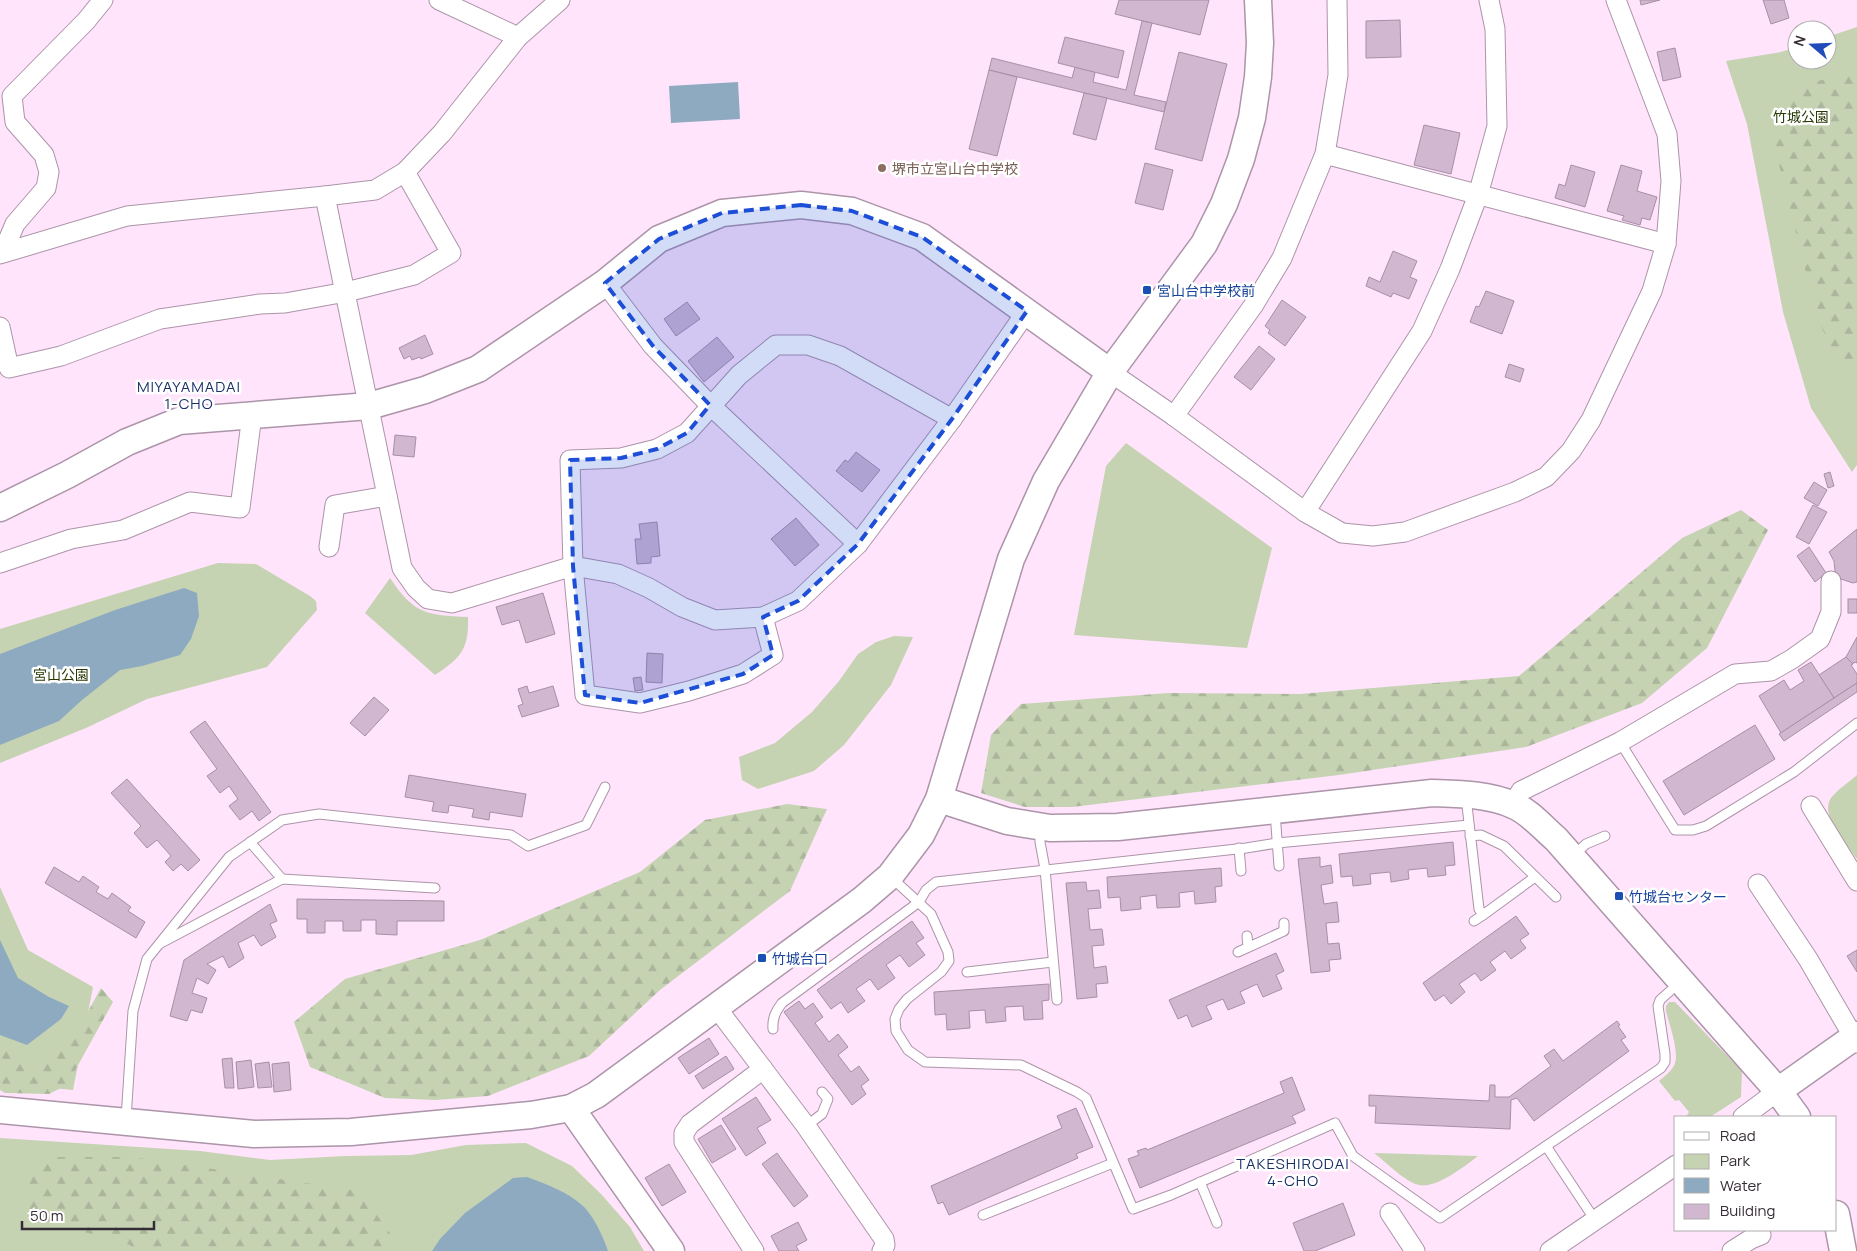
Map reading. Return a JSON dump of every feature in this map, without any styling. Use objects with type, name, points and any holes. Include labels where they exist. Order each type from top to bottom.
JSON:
[{"type":"street","points":[[1,253],[16,224],[46,188],[48,172],[44,155],[15,122],[12,96],[86,21],[103,0]]},
{"type":"street","points":[[439,0],[518,38]]},
{"type":"street","points":[[1,253],[127,216],[375,190],[405,172],[442,133],[518,38],[560,0]]},
{"type":"street","points":[[0,1110],[254,1134],[351,1132],[531,1115],[570,1108],[596,1095],[716,1008],[862,900],[890,876],[921,835],[939,799],[1011,559],[1046,481],[1110,372],[1204,244],[1227,195],[1241,159],[1252,118],[1258,76],[1260,43],[1258,0]]},
{"type":"street","points":[[1174,416],[1253,306],[1282,258],[1325,154],[1338,75],[1337,0]]},
{"type":"street","points":[[1305,512],[1422,331],[1450,269],[1478,195],[1497,126],[1495,29],[1489,0]]},
{"type":"street","points":[[0,508],[67,475],[127,442],[179,422],[369,406],[425,390],[478,369],[605,283],[659,239],[722,213],[801,205],[852,211],[922,237],[1174,416],[1305,512],[1342,533],[1373,536],[1405,532],[1515,492],[1546,477],[1571,451],[1591,420],[1652,292],[1666,244],[1671,181],[1667,134],[1616,0]]},
{"type":"street","points":[[1325,154],[1666,244]]},
{"type":"street","points":[[0,326],[9,368],[61,356],[160,319],[260,304],[285,303],[346,292],[414,275],[451,253],[405,172]]},
{"type":"street","points":[[325,196],[402,568],[416,588],[428,598],[452,603],[573,566],[618,574],[649,588],[682,607],[715,620],[763,617],[798,601],[858,544],[952,419],[1027,311]]},
{"type":"street","points":[[605,283],[653,346],[710,405],[858,544]]},
{"type":"street","points":[[763,617],[773,655],[743,674],[689,691],[640,703],[585,695],[573,566],[570,460],[621,458],[657,449],[687,433],[710,405],[739,375],[776,345],[808,345],[840,356],[952,419]]},
{"type":"street","points":[[0,563],[71,539],[123,530],[190,502],[240,508],[252,415]]},
{"type":"street","points":[[329,547],[335,505],[388,496]]},
{"type":"street","points":[[1514,805],[1521,791],[1620,742],[1735,674],[1771,671],[1792,659],[1820,638],[1831,612],[1831,581]]},
{"type":"street","points":[[939,799],[1007,821],[1040,828],[1118,827],[1432,793],[1466,794],[1514,805],[1556,839],[1572,856],[1778,1091],[1796,1116]]},
{"type":"street","points":[[1811,806],[1857,881]]},
{"type":"street","points":[[1744,1116],[1856,1038],[1808,959],[1758,884]]},
{"type":"street","points":[[716,1008],[806,1126],[884,1239],[885,1245],[882,1251]]},
{"type":"street","points":[[754,1251],[684,1142],[684,1133],[690,1124],[763,1070]]},
{"type":"street","points":[[570,1108],[672,1251]]},
{"type":"street","points":[[1550,1251],[1674,1166]]},
{"type":"street","points":[[1390,1213],[1415,1251]]},
{"type":"street","points":[[1837,1219],[1843,1251]]},
{"type":"street","points":[[1732,1251],[1750,1239],[1761,1239]]},
{"type":"lane","points":[[1620,742],[1675,830],[1693,830],[1706,826],[1794,772],[1857,723]]},
{"type":"lane","points":[[125,1121],[133,1011],[147,959],[229,857],[250,842],[282,820],[319,814],[511,836],[528,846],[586,825],[605,787]]},
{"type":"lane","points":[[1466,794],[1479,909],[1483,914]]},
{"type":"lane","points":[[1275,810],[1279,866]]},
{"type":"lane","points":[[773,1029],[772,1022],[776,1011],[782,1003],[919,902],[926,890],[936,882],[1277,843],[1469,825]]},
{"type":"lane","points":[[1040,828],[1057,1000]]},
{"type":"lane","points":[[1470,836],[1481,835],[1504,846],[1556,897]]},
{"type":"lane","points":[[1572,856],[1586,844],[1605,836]]},
{"type":"lane","points":[[250,842],[282,879]]},
{"type":"lane","points":[[1239,848],[1241,871]]},
{"type":"lane","points":[[890,876],[931,914],[948,952],[949,961],[941,972],[907,999],[899,1009],[896,1019],[896,1031],[908,1050],[924,1062],[1021,1065],[1086,1098],[1134,1209],[1335,1123],[1353,1156],[1440,1218],[1661,1068],[1665,1062],[1665,1054],[1658,1006],[1660,1000],[1681,981]]},
{"type":"lane","points":[[1474,921],[1535,877]]},
{"type":"lane","points":[[158,945],[282,879],[435,888]]},
{"type":"lane","points":[[1238,952],[1284,931],[1284,923]]},
{"type":"lane","points":[[1247,936],[1248,947]]},
{"type":"lane","points":[[967,972],[1053,962]]},
{"type":"lane","points":[[806,1126],[822,1114],[828,1099],[822,1092]]},
{"type":"lane","points":[[1546,1146],[1595,1220]]},
{"type":"lane","points":[[983,1215],[1113,1163]]},
{"type":"lane","points":[[1200,1182],[1217,1222]]},
{"type":"highlighted area","points":[[801,205],[852,211],[922,237],[1027,311],[952,419],[858,544],[798,601],[763,617],[773,655],[743,674],[640,703],[585,695],[573,566],[570,460],[621,458],[657,449],[687,433],[710,405],[653,346],[605,283],[659,239],[722,213]]},
{"type":"green space","name":"竹城公園","points":[[1857,27],[1857,465],[1852,472],[1811,408],[1783,312],[1747,124],[1726,61],[1787,50],[1787,70],[1837,70],[1837,34]]},
{"type":"green space","points":[[1857,69],[1857,370],[1841,368],[1818,320],[1769,125],[1791,93],[1812,83]]},
{"type":"green space","points":[[1126,443],[1272,548],[1247,648],[1074,635],[1106,466]]},
{"type":"green space","points":[[1741,510],[1768,530],[1707,648],[1642,703],[1526,747],[1339,775],[1072,807],[1025,807],[981,793],[991,735],[1021,704],[1168,693],[1300,694],[1519,676],[1682,538]]},
{"type":"green space","name":"宮山公園","points":[[218,563],[256,564],[316,601],[317,610],[267,667],[147,699],[86,728],[0,763],[0,629]]},
{"type":"green space","points":[[390,578],[406,599],[422,610],[441,615],[468,617],[467,637],[462,652],[435,675],[365,613]]},
{"type":"green space","points":[[894,636],[913,637],[891,685],[844,745],[814,771],[758,789],[742,780],[739,757],[775,743],[812,712],[839,681],[858,654],[876,642]]},
{"type":"green space","points":[[1857,775],[1857,859],[1831,821],[1828,805],[1831,798]]},
{"type":"green space","points":[[787,804],[827,809],[790,891],[660,990],[589,1056],[488,1096],[436,1100],[385,1098],[310,1067],[294,1022],[345,979],[480,940],[640,872],[705,820]]},
{"type":"green space","points":[[0,887],[28,950],[93,987],[73,1090],[0,1083]]},
{"type":"green space","points":[[101,988],[113,1002],[67,1085],[49,1094],[5,1093],[0,1090],[0,1045],[29,1066],[80,1026]]},
{"type":"green space","points":[[1669,1002],[1675,1002],[1742,1071],[1741,1097],[1712,1116],[1687,1116],[1689,1112],[1679,1100],[1675,1101],[1659,1081],[1672,1068],[1676,1058],[1675,1044],[1666,1006]]},
{"type":"green space","points":[[0,1138],[200,1151],[270,1160],[411,1155],[466,1145],[526,1143],[572,1166],[601,1194],[630,1227],[644,1251],[0,1251]]},
{"type":"green space","points":[[1374,1153],[1478,1156],[1450,1176],[1434,1184],[1419,1185],[1408,1180]]},
{"type":"green space","points":[[50,1157],[133,1157],[359,1191],[390,1233],[388,1251],[132,1251],[130,1245],[28,1216],[24,1176]]},
{"type":"water","points":[[738,82],[740,119],[671,123],[669,86]]},
{"type":"water","points":[[184,588],[197,593],[199,616],[191,639],[180,655],[120,670],[59,721],[0,745],[0,654],[115,610]]},
{"type":"water","points":[[0,940],[18,978],[49,997],[69,1006],[61,1019],[27,1045],[0,1035]]},
{"type":"water","points":[[527,1177],[564,1193],[583,1206],[598,1227],[608,1251],[432,1251],[440,1239],[465,1213],[513,1178]]},
{"type":"building","points":[[1119,0],[1209,0],[1200,35],[1115,14]]},
{"type":"building","points":[[1640,0],[1660,0],[1641,5]]},
{"type":"building","points":[[1763,0],[1784,0],[1789,18],[1771,24]]},
{"type":"building","points":[[1400,20],[1401,57],[1366,58],[1366,21]]},
{"type":"building","points":[[1142,21],[1152,23],[1134,95],[1166,102],[1164,112],[989,70],[992,58],[1072,78],[1075,67],[1095,72],[1093,82],[1126,90]]},
{"type":"building","points":[[1065,37],[1124,51],[1118,78],[1058,63]]},
{"type":"building","points":[[1675,48],[1681,77],[1663,81],[1657,52]]},
{"type":"building","points":[[1179,52],[1227,64],[1202,161],[1155,149]]},
{"type":"building","points":[[989,70],[1017,77],[997,156],[969,149]]},
{"type":"building","points":[[1084,93],[1107,98],[1096,140],[1073,134]]},
{"type":"building","points":[[1424,125],[1460,133],[1451,174],[1414,165]]},
{"type":"building","points":[[1145,163],[1173,170],[1163,210],[1135,203]]},
{"type":"building","points":[[1571,165],[1595,172],[1585,207],[1555,198],[1559,184],[1565,186]]},
{"type":"building","points":[[1621,165],[1642,171],[1637,191],[1657,197],[1650,220],[1642,218],[1640,225],[1622,220],[1624,216],[1607,211]]},
{"type":"building","points":[[1393,251],[1417,261],[1410,277],[1417,280],[1409,299],[1393,293],[1391,297],[1366,286],[1369,277],[1380,282]]},
{"type":"building","points":[[1486,291],[1514,301],[1502,334],[1470,322],[1476,306],[1479,307]]},
{"type":"building","points":[[1282,300],[1306,317],[1285,346],[1268,333],[1270,330],[1265,326]]},
{"type":"building","points":[[687,302],[700,319],[676,336],[664,319]]},
{"type":"building","points":[[425,335],[433,354],[421,359],[420,357],[412,360],[410,356],[404,359],[399,348]]},
{"type":"building","points":[[717,337],[734,357],[704,382],[688,361]]},
{"type":"building","points":[[1259,346],[1275,359],[1251,390],[1234,377]]},
{"type":"building","points":[[1509,364],[1524,369],[1520,382],[1505,377]]},
{"type":"building","points":[[395,435],[416,437],[414,457],[393,455]]},
{"type":"building","points":[[856,452],[880,470],[862,492],[836,471],[845,460],[848,462]]},
{"type":"building","points":[[1830,472],[1834,486],[1828,488],[1824,474]]},
{"type":"building","points":[[1814,482],[1827,490],[1818,506],[1804,498]]},
{"type":"building","points":[[1813,505],[1827,512],[1809,544],[1796,537]]},
{"type":"building","points":[[796,518],[819,545],[795,566],[771,539]]},
{"type":"building","points":[[657,522],[660,556],[651,557],[651,563],[637,564],[635,539],[641,539],[639,524]]},
{"type":"building","points":[[1857,529],[1857,582],[1853,583],[1841,579],[1835,571],[1834,561],[1829,552]]},
{"type":"building","points":[[1809,547],[1826,573],[1815,582],[1797,556]]},
{"type":"building","points":[[543,593],[555,634],[526,643],[519,620],[502,625],[496,607]]},
{"type":"building","points":[[1848,599],[1857,599],[1857,613],[1848,613]]},
{"type":"building","points":[[1857,637],[1857,663],[1854,662],[1853,664],[1846,657]]},
{"type":"building","points":[[647,653],[663,654],[662,683],[646,682]]},
{"type":"building","points":[[1846,657],[1853,664],[1851,665],[1857,674],[1857,683],[1834,698],[1819,675]]},
{"type":"building","points":[[1811,662],[1834,698],[1781,733],[1759,696],[1784,680],[1790,690],[1804,681],[1798,670]]},
{"type":"building","points":[[641,677],[643,690],[635,691],[633,678]]},
{"type":"building","points":[[1857,683],[1857,692],[1784,741],[1779,734]]},
{"type":"building","points":[[527,686],[529,693],[553,686],[559,706],[522,717],[518,706],[523,704],[518,689]]},
{"type":"building","points":[[374,697],[389,710],[365,736],[350,723]]},
{"type":"building","points":[[205,721],[271,812],[259,821],[252,811],[240,820],[229,806],[238,799],[229,786],[220,793],[207,776],[217,769],[190,732]]},
{"type":"building","points":[[1755,725],[1775,759],[1684,815],[1663,781]]},
{"type":"building","points":[[409,775],[526,794],[522,817],[490,812],[489,820],[472,817],[474,809],[449,805],[448,813],[432,811],[434,802],[405,797]]},
{"type":"building","points":[[127,779],[200,860],[188,871],[181,864],[173,871],[165,862],[171,856],[157,840],[147,848],[134,833],[141,826],[111,793]]},
{"type":"building","points":[[1453,842],[1455,865],[1445,866],[1446,875],[1428,877],[1427,868],[1408,870],[1409,879],[1391,882],[1390,872],[1370,874],[1371,884],[1353,886],[1352,876],[1341,877],[1339,854]]},
{"type":"building","points":[[1320,857],[1320,867],[1331,865],[1333,883],[1321,885],[1324,904],[1337,902],[1339,922],[1326,923],[1328,944],[1339,943],[1341,959],[1329,960],[1330,971],[1311,973],[1298,859]]},
{"type":"building","points":[[54,867],[79,882],[83,876],[99,887],[96,892],[108,899],[112,893],[131,907],[128,911],[145,922],[136,938],[45,883]]},
{"type":"building","points":[[1221,868],[1222,886],[1215,887],[1216,902],[1195,904],[1194,891],[1179,893],[1180,907],[1157,908],[1156,895],[1140,897],[1141,909],[1121,911],[1120,897],[1108,898],[1107,877]]},
{"type":"building","points":[[1086,882],[1087,891],[1099,890],[1101,908],[1088,909],[1090,930],[1102,929],[1104,945],[1092,946],[1094,968],[1106,966],[1108,983],[1096,984],[1097,997],[1077,999],[1066,883]]},
{"type":"building","points":[[297,899],[444,901],[444,921],[397,921],[397,935],[376,934],[376,920],[361,920],[361,931],[343,931],[343,921],[325,921],[325,933],[307,933],[307,919],[297,919]]},
{"type":"building","points":[[270,904],[277,921],[270,924],[276,937],[261,946],[254,935],[238,943],[244,958],[229,968],[223,956],[207,964],[216,970],[208,984],[197,978],[192,993],[207,998],[202,1013],[191,1010],[187,1021],[170,1016],[184,960]]},
{"type":"building","points":[[1516,916],[1529,934],[1520,940],[1526,948],[1511,959],[1505,951],[1490,962],[1496,970],[1481,981],[1475,973],[1459,984],[1465,992],[1451,1004],[1444,995],[1435,1001],[1423,983]]},
{"type":"building","points":[[912,921],[924,938],[916,943],[925,955],[909,967],[900,955],[886,965],[895,978],[878,990],[870,979],[856,989],[865,1001],[848,1013],[841,1002],[831,1009],[817,990]]},
{"type":"building","points":[[1857,950],[1857,972],[1847,956]]},
{"type":"building","points":[[1276,953],[1284,971],[1276,975],[1282,989],[1263,997],[1257,984],[1240,992],[1245,1003],[1228,1010],[1223,999],[1206,1006],[1212,1019],[1192,1027],[1187,1015],[1178,1019],[1169,1000]]},
{"type":"building","points":[[1049,984],[1049,1000],[1042,1001],[1043,1019],[1024,1020],[1023,1006],[1005,1007],[1006,1021],[986,1023],[985,1010],[969,1011],[970,1028],[947,1030],[946,1014],[935,1015],[934,992]]},
{"type":"building","points":[[799,1001],[805,1009],[813,1003],[823,1017],[815,1023],[829,1042],[838,1034],[848,1047],[838,1055],[851,1072],[859,1066],[869,1080],[861,1086],[866,1094],[852,1105],[784,1012]]},
{"type":"building","points":[[1617,1021],[1620,1025],[1618,1026],[1626,1037],[1621,1040],[1629,1051],[1534,1121],[1517,1098],[1511,1100],[1510,1129],[1375,1123],[1376,1106],[1369,1106],[1369,1095],[1489,1101],[1490,1085],[1495,1085],[1495,1097],[1509,1097],[1551,1066],[1544,1056],[1554,1049],[1563,1061]]},
{"type":"building","points":[[709,1038],[719,1054],[689,1074],[678,1058]]},
{"type":"building","points":[[726,1056],[734,1069],[703,1089],[695,1076]]},
{"type":"building","points":[[232,1058],[234,1088],[225,1088],[222,1059]]},
{"type":"building","points":[[251,1060],[254,1087],[238,1089],[236,1062]]},
{"type":"building","points":[[269,1062],[272,1087],[258,1088],[255,1064]]},
{"type":"building","points":[[289,1062],[291,1090],[274,1092],[272,1064]]},
{"type":"building","points":[[1292,1077],[1305,1110],[1292,1116],[1296,1123],[1140,1188],[1128,1159],[1139,1155],[1137,1151],[1146,1148],[1147,1150],[1284,1093],[1280,1082]]},
{"type":"building","points":[[756,1097],[771,1120],[757,1128],[766,1143],[746,1156],[722,1119]]},
{"type":"building","points":[[1076,1108],[1093,1147],[1076,1154],[1078,1158],[949,1215],[943,1202],[938,1204],[931,1186],[1062,1128],[1057,1116]]},
{"type":"building","points":[[721,1125],[736,1149],[712,1163],[698,1139]]},
{"type":"building","points":[[777,1153],[808,1196],[794,1207],[762,1164]]},
{"type":"building","points":[[669,1164],[686,1192],[662,1206],[645,1178]]},
{"type":"building","points":[[1343,1203],[1355,1235],[1315,1251],[1304,1251],[1293,1223]]},
{"type":"building","points":[[798,1222],[807,1240],[796,1246],[799,1251],[779,1251],[771,1236]]},
{"type":"place","name":"堺市立宮山台中学校","points":[[882,168]]},
{"type":"place","name":"宮山台中学校前","points":[[1147,290]]},
{"type":"place","name":"竹城台センター","points":[[1619,896]]},
{"type":"place","name":"竹城台口","points":[[762,958]]},
{"type":"district","name":"MIYAYAMADAI 1-CHO","points":[[189,394]]},
{"type":"district","name":"TAKESHIRODAI 4-CHO","points":[[1293,1172]]}]
